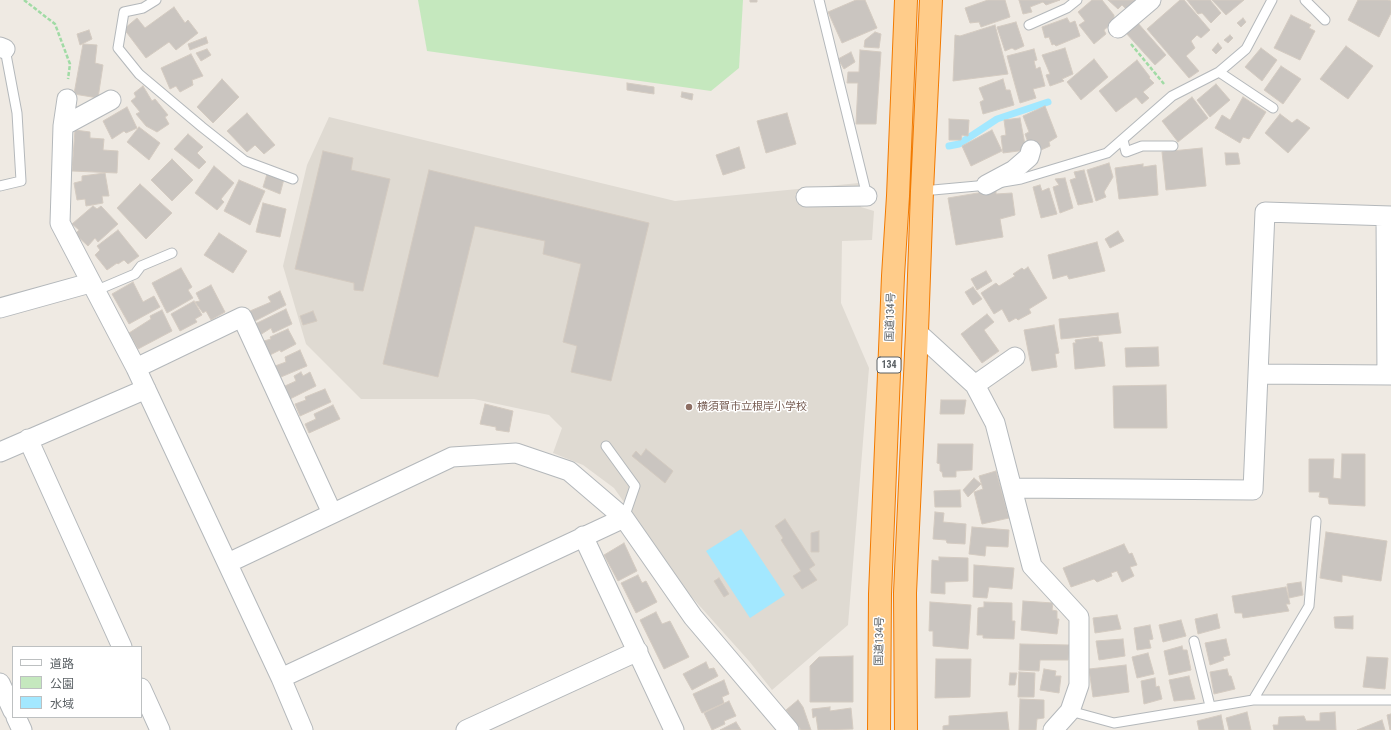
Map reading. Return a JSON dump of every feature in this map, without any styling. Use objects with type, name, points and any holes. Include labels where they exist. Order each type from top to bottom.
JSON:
[{"type":"highway","name":"国道134号","points":[[879,730],[880,594],[906,0]]},
{"type":"highway","name":"134","points":[[906,730],[905,593],[931,0]]},
{"type":"street","points":[[1118,28],[1151,0]]},
{"type":"street","points":[[67,99],[63,126],[60,223],[136,368],[281,678],[302,730]]},
{"type":"street","points":[[63,126],[111,100]]},
{"type":"street","points":[[986,185],[1014,170],[1029,157],[1030,150]]},
{"type":"street","points":[[806,197],[867,196]]},
{"type":"street","points":[[1012,488],[1253,490],[1258,374],[1265,212],[1388,216],[1389,375],[1258,374]]},
{"type":"street","points":[[0,308],[93,287]]},
{"type":"street","points":[[136,368],[242,317],[332,513]]},
{"type":"street","points":[[917,332],[975,384],[995,423],[1032,566],[1079,617],[1079,685],[1070,711],[1054,730]]},
{"type":"street","points":[[975,384],[1016,357]]},
{"type":"street","points":[[0,452],[146,389]]},
{"type":"street","points":[[28,439],[122,646]]},
{"type":"street","points":[[228,563],[452,457],[516,453],[569,471],[624,518],[694,617],[789,730]]},
{"type":"street","points":[[281,678],[624,518]]},
{"type":"street","points":[[583,536],[674,730]]},
{"type":"street","points":[[466,730],[638,651]]},
{"type":"street","points":[[0,683],[12,709]]},
{"type":"street","points":[[142,690],[160,730]]},
{"type":"street","points":[[16,718],[22,730]]},
{"type":"lane","points":[[156,0],[142,8],[124,12],[118,48],[139,74],[245,161],[293,179]]},
{"type":"lane","points":[[819,0],[867,196]]},
{"type":"lane","points":[[1029,25],[1067,8],[1077,0]]},
{"type":"lane","points":[[922,191],[1021,180],[1107,153],[1172,96],[1219,72],[1246,49],[1272,0]]},
{"type":"lane","points":[[1305,0],[1325,20]]},
{"type":"lane","points":[[0,186],[21,181],[17,113],[3,48]]},
{"type":"lane","points":[[1219,72],[1273,108]]},
{"type":"lane","points":[[1123,140],[1126,152],[1142,146],[1173,146]]},
{"type":"lane","points":[[93,287],[135,274],[141,266],[172,253]]},
{"type":"lane","points":[[606,446],[635,486],[624,518]]},
{"type":"lane","points":[[1253,700],[1309,606],[1316,521]]},
{"type":"lane","points":[[1194,641],[1210,706]]},
{"type":"lane","points":[[1070,711],[1114,723],[1253,700],[1391,700]]},
{"type":"path","points":[[24,0],[55,24],[70,64],[67,99]]},
{"type":"path","points":[[1118,28],[1162,81],[1172,96]]},
{"type":"shaded area","name":"横須賀市立根岸小学校","points":[[329,117],[675,201],[859,183],[861,207],[874,211],[872,240],[842,241],[841,303],[869,368],[848,625],[772,690],[749,661],[689,594],[614,488],[583,465],[553,453],[562,428],[549,415],[474,399],[361,399],[306,344],[283,266],[307,165]]},
{"type":"green space","points":[[418,0],[743,0],[739,68],[711,91],[427,51]]},
{"type":"water","points":[[741,529],[785,595],[750,618],[706,551]]},
{"type":"building","points":[[750,0],[757,0],[757,2],[750,2]]},
{"type":"building","points":[[856,0],[865,0],[877,28],[842,43],[828,12]]},
{"type":"building","points":[[988,0],[1005,0],[1010,17],[981,27],[979,22],[970,23],[965,8]]},
{"type":"building","points":[[1019,0],[1060,0],[1046,5],[1043,2],[1030,7],[1032,12],[1023,14]]},
{"type":"building","points":[[1092,0],[1102,0],[1114,15],[1116,20],[1104,30],[1106,34],[1094,44],[1079,25],[1085,21],[1078,12]]},
{"type":"building","points":[[1108,0],[1136,0],[1126,9],[1122,5],[1118,9]]},
{"type":"building","points":[[1180,0],[1184,0],[1210,30],[1201,38],[1197,35],[1191,41],[1195,48],[1186,56],[1199,71],[1189,78],[1147,29]]},
{"type":"building","points":[[1187,0],[1210,0],[1221,13],[1211,23],[1202,13],[1198,14]]},
{"type":"building","points":[[1212,0],[1244,0],[1226,15]]},
{"type":"building","points":[[1358,0],[1391,1],[1391,13],[1379,37],[1348,20]]},
{"type":"building","points":[[174,7],[185,23],[188,20],[198,33],[176,50],[169,42],[146,58],[124,29],[137,18],[145,28]]},
{"type":"building","points":[[1291,15],[1311,25],[1309,28],[1315,31],[1300,60],[1274,48]]},
{"type":"building","points":[[1067,18],[1070,23],[1075,21],[1080,36],[1056,46],[1054,44],[1052,45],[1049,37],[1045,38],[1042,27]]},
{"type":"building","points":[[1243,18],[1246,22],[1241,27],[1237,23]]},
{"type":"building","points":[[1016,22],[1024,46],[1015,50],[1012,48],[1005,51],[997,27]]},
{"type":"building","points":[[1137,22],[1166,55],[1155,65],[1125,32]]},
{"type":"building","points":[[995,25],[1008,74],[953,81],[955,35],[960,36]]},
{"type":"building","points":[[89,30],[92,39],[80,45],[77,34]]},
{"type":"building","points":[[875,32],[881,34],[879,48],[864,47],[865,40]]},
{"type":"building","points":[[1230,35],[1233,38],[1228,43],[1224,40]]},
{"type":"building","points":[[206,37],[208,43],[190,50],[188,44]]},
{"type":"building","points":[[1218,43],[1222,48],[1216,54],[1212,50]]},
{"type":"building","points":[[83,44],[97,45],[95,63],[103,65],[98,98],[74,94]]},
{"type":"building","points":[[1346,46],[1373,66],[1348,99],[1320,79]]},
{"type":"building","points":[[1065,48],[1073,74],[1062,79],[1064,81],[1050,86],[1046,75],[1050,74],[1042,55]]},
{"type":"building","points":[[1261,48],[1277,60],[1262,81],[1245,67]]},
{"type":"building","points":[[207,49],[211,55],[201,61],[196,53]]},
{"type":"building","points":[[1034,49],[1037,60],[1034,61],[1036,69],[1040,67],[1045,86],[1033,89],[1036,98],[1020,103],[1007,56]]},
{"type":"building","points":[[860,50],[881,52],[876,124],[856,124],[858,83],[847,83],[848,72],[859,72]]},
{"type":"building","points":[[851,52],[855,62],[844,69],[838,59]]},
{"type":"building","points":[[191,54],[203,76],[192,80],[193,85],[180,92],[176,86],[170,89],[161,68]]},
{"type":"building","points":[[1094,59],[1108,77],[1081,100],[1067,82]]},
{"type":"building","points":[[1137,60],[1154,83],[1143,92],[1149,98],[1142,104],[1136,97],[1116,112],[1099,91]]},
{"type":"building","points":[[1281,66],[1301,79],[1283,104],[1264,90]]},
{"type":"building","points":[[222,79],[239,97],[213,123],[197,107]]},
{"type":"building","points":[[1003,79],[1006,90],[1010,90],[1014,105],[983,114],[980,102],[984,100],[979,88]]},
{"type":"building","points":[[627,83],[654,87],[654,94],[627,90]]},
{"type":"building","points":[[1216,84],[1230,100],[1210,117],[1197,100]]},
{"type":"building","points":[[143,86],[152,101],[155,99],[168,115],[165,117],[169,124],[157,132],[146,126],[136,114],[140,112],[131,101],[136,97],[134,93]]},
{"type":"building","points":[[682,92],[693,94],[692,100],[681,97]]},
{"type":"building","points":[[1192,97],[1208,118],[1178,142],[1162,121]]},
{"type":"building","points":[[1243,97],[1266,112],[1249,139],[1243,137],[1240,143],[1215,128],[1222,115],[1230,120]]},
{"type":"building","points":[[1045,106],[1057,137],[1049,142],[1050,146],[1032,154],[1025,134],[1029,132],[1023,116]]},
{"type":"building","points":[[127,107],[137,128],[126,133],[124,131],[112,139],[103,121]]},
{"type":"building","points":[[247,113],[275,145],[264,154],[255,145],[247,152],[227,131]]},
{"type":"building","points":[[787,113],[796,144],[766,153],[757,121]]},
{"type":"building","points":[[1280,114],[1292,123],[1297,119],[1310,128],[1288,153],[1265,133]]},
{"type":"building","points":[[1020,118],[1026,150],[1003,153],[1001,136],[1006,135],[1004,120]]},
{"type":"building","points":[[949,119],[969,120],[968,136],[962,135],[961,140],[949,140]]},
{"type":"building","points":[[139,127],[160,143],[149,160],[127,142]]},
{"type":"building","points":[[75,130],[90,132],[90,138],[104,139],[103,150],[118,151],[117,173],[72,171]]},
{"type":"building","points":[[992,130],[1002,151],[971,166],[962,146]]},
{"type":"building","points":[[188,134],[203,147],[197,153],[206,162],[199,169],[174,149]]},
{"type":"building","points":[[739,147],[745,168],[723,175],[716,155]]},
{"type":"building","points":[[1202,148],[1206,186],[1166,190],[1162,152]]},
{"type":"building","points":[[323,151],[353,158],[351,170],[390,179],[363,291],[354,290],[354,283],[295,269]]},
{"type":"building","points":[[1225,153],[1238,153],[1240,164],[1226,165]]},
{"type":"building","points":[[172,159],[193,180],[172,201],[151,180]]},
{"type":"building","points":[[1109,163],[1113,177],[1104,192],[1106,197],[1096,201],[1087,170]]},
{"type":"building","points":[[1143,164],[1143,167],[1156,165],[1158,195],[1119,199],[1115,168]]},
{"type":"building","points":[[214,166],[234,183],[221,199],[224,202],[217,210],[195,193]]},
{"type":"building","points":[[429,170],[649,223],[611,381],[571,372],[577,346],[563,342],[581,264],[543,254],[545,241],[475,226],[438,377],[383,364]]},
{"type":"building","points":[[1084,170],[1093,202],[1078,205],[1070,180],[1076,178],[1074,172]]},
{"type":"building","points":[[105,173],[109,196],[102,196],[103,203],[86,206],[85,199],[77,200],[74,183],[82,181],[82,176]]},
{"type":"building","points":[[267,174],[284,179],[280,194],[263,187]]},
{"type":"building","points":[[1065,178],[1073,208],[1060,213],[1053,187],[1059,185],[1055,179]]},
{"type":"building","points":[[239,180],[265,191],[250,225],[224,211]]},
{"type":"building","points":[[140,184],[172,213],[146,239],[117,208]]},
{"type":"building","points":[[1040,185],[1042,191],[1049,188],[1057,214],[1041,218],[1033,187]]},
{"type":"building","points":[[996,190],[996,194],[1012,193],[1015,215],[1000,219],[1003,237],[956,245],[948,198]]},
{"type":"building","points":[[263,203],[286,209],[280,237],[256,232]]},
{"type":"building","points":[[93,206],[97,209],[101,206],[118,224],[98,242],[95,238],[88,246],[75,234],[79,230],[72,224]]},
{"type":"building","points":[[118,230],[139,256],[128,264],[124,260],[107,270],[95,255],[100,250],[97,246]]},
{"type":"building","points":[[1118,231],[1124,241],[1110,248],[1105,239]]},
{"type":"building","points":[[219,233],[247,251],[233,273],[204,255]]},
{"type":"building","points":[[1097,242],[1105,271],[1069,279],[1067,275],[1053,279],[1048,255]]},
{"type":"building","points":[[1028,267],[1047,298],[1029,309],[1031,313],[1018,320],[1016,318],[1009,322],[1002,309],[994,314],[981,293],[996,283],[999,286],[1015,276],[1013,274],[1022,268],[1024,270]]},
{"type":"building","points":[[181,268],[192,287],[188,290],[193,298],[167,313],[152,283]]},
{"type":"building","points":[[986,271],[992,281],[977,290],[971,279]]},
{"type":"building","points":[[133,282],[143,302],[154,296],[160,307],[129,324],[112,294]]},
{"type":"building","points":[[211,285],[225,312],[211,320],[206,311],[203,313],[195,302],[200,301],[196,293]]},
{"type":"building","points":[[973,287],[982,299],[973,305],[965,292]]},
{"type":"building","points":[[280,291],[286,305],[255,321],[250,311],[271,302],[268,297]]},
{"type":"building","points":[[194,301],[202,315],[195,319],[197,322],[180,331],[171,314]]},
{"type":"building","points":[[286,309],[292,324],[273,333],[271,328],[260,335],[255,324]]},
{"type":"building","points":[[162,310],[172,331],[138,349],[129,333],[151,319],[150,316]]},
{"type":"building","points":[[313,311],[317,321],[303,325],[300,316]]},
{"type":"building","points":[[1118,313],[1121,333],[1061,339],[1059,319]]},
{"type":"building","points":[[987,314],[994,322],[984,330],[999,351],[982,363],[961,334]]},
{"type":"building","points":[[1054,325],[1059,353],[1055,354],[1057,367],[1032,371],[1024,330]]},
{"type":"building","points":[[288,329],[296,344],[281,352],[280,350],[270,355],[264,341],[271,339],[270,337]]},
{"type":"building","points":[[1098,337],[1099,342],[1102,342],[1105,366],[1075,369],[1073,343],[1076,343],[1075,340]]},
{"type":"building","points":[[1158,347],[1159,366],[1126,367],[1125,348]]},
{"type":"building","points":[[300,350],[307,366],[281,377],[275,366],[286,362],[285,357]]},
{"type":"building","points":[[301,372],[303,376],[310,372],[316,386],[290,399],[285,386],[296,381],[294,376]]},
{"type":"building","points":[[1166,385],[1167,428],[1114,428],[1113,386]]},
{"type":"building","points":[[325,389],[331,402],[300,416],[295,404],[306,400],[305,397]]},
{"type":"building","points":[[941,400],[966,400],[964,414],[940,414]]},
{"type":"building","points":[[485,404],[513,411],[509,432],[496,430],[496,427],[480,424]]},
{"type":"building","points":[[333,405],[340,419],[309,433],[305,424],[316,419],[314,414]]},
{"type":"building","points":[[938,444],[973,444],[972,470],[956,471],[956,477],[943,477],[942,472],[940,471],[940,464],[937,463]]},
{"type":"building","points":[[646,449],[673,471],[665,483],[632,456],[636,451],[641,456]]},
{"type":"building","points":[[1342,454],[1365,454],[1365,506],[1329,504],[1328,498],[1319,497],[1320,492],[1309,492],[1309,459],[1334,459],[1333,478],[1341,479]]},
{"type":"building","points":[[996,471],[1009,518],[982,524],[974,492],[983,489],[979,476]]},
{"type":"building","points":[[974,478],[981,484],[968,497],[963,490]]},
{"type":"building","points":[[960,490],[961,507],[935,507],[934,491]]},
{"type":"building","points":[[935,512],[944,513],[943,522],[966,524],[965,544],[947,543],[946,540],[933,539]]},
{"type":"building","points":[[785,519],[815,565],[809,569],[817,580],[802,589],[793,576],[801,571],[781,540],[783,538],[775,526]]},
{"type":"building","points":[[972,527],[1009,530],[1008,547],[986,546],[985,556],[969,554]]},
{"type":"building","points":[[819,531],[819,552],[811,552],[811,533]]},
{"type":"building","points":[[1326,532],[1387,541],[1381,581],[1342,575],[1342,582],[1320,578]]},
{"type":"building","points":[[624,543],[637,571],[618,581],[604,555]]},
{"type":"building","points":[[1124,544],[1129,554],[1132,553],[1137,565],[1130,567],[1134,576],[1122,582],[1117,571],[1111,573],[1112,576],[1097,582],[1094,579],[1071,587],[1063,568]]},
{"type":"building","points":[[939,557],[968,558],[968,581],[945,582],[945,594],[931,593],[932,560],[939,561]]},
{"type":"building","points":[[974,565],[1014,568],[1012,589],[989,587],[987,598],[973,597]]},
{"type":"building","points":[[638,575],[642,583],[646,581],[657,602],[636,613],[621,583]]},
{"type":"building","points":[[719,578],[729,594],[724,597],[714,581]]},
{"type":"building","points":[[1301,582],[1303,595],[1289,598],[1287,584]]},
{"type":"building","points":[[1286,587],[1290,604],[1286,604],[1289,611],[1243,618],[1242,613],[1235,613],[1232,596]]},
{"type":"building","points":[[1023,601],[1053,603],[1052,610],[1057,611],[1057,619],[1059,619],[1057,634],[1021,630]]},
{"type":"building","points":[[930,602],[971,605],[968,649],[933,646],[933,631],[929,631]]},
{"type":"building","points":[[984,602],[1012,603],[1012,621],[1015,621],[1014,639],[983,638],[983,635],[977,635],[978,608],[984,607]]},
{"type":"building","points":[[656,612],[662,624],[670,621],[689,657],[664,669],[640,620]]},
{"type":"building","points":[[1217,614],[1220,628],[1198,634],[1195,619]]},
{"type":"building","points":[[1117,615],[1121,629],[1095,633],[1093,618]]},
{"type":"building","points":[[1353,616],[1353,629],[1335,628],[1334,617]]},
{"type":"building","points":[[1181,620],[1186,636],[1163,642],[1159,625]]},
{"type":"building","points":[[1150,625],[1153,639],[1149,640],[1151,648],[1137,650],[1134,628]]},
{"type":"building","points":[[1123,639],[1125,656],[1099,660],[1096,641]]},
{"type":"building","points":[[1226,639],[1230,655],[1223,657],[1224,660],[1210,665],[1205,643]]},
{"type":"building","points":[[1020,644],[1069,645],[1068,660],[1040,660],[1039,671],[1019,670]]},
{"type":"building","points":[[1182,646],[1183,650],[1187,650],[1191,670],[1169,675],[1164,651]]},
{"type":"building","points":[[1148,653],[1154,674],[1137,678],[1132,657]]},
{"type":"building","points":[[853,656],[853,702],[810,702],[810,666],[819,657]]},
{"type":"building","points":[[1367,657],[1388,658],[1385,689],[1363,687]]},
{"type":"building","points":[[936,659],[971,659],[970,697],[935,698]]},
{"type":"building","points":[[706,662],[709,669],[714,668],[718,676],[692,690],[683,674]]},
{"type":"building","points":[[1126,665],[1129,692],[1093,697],[1089,669]]},
{"type":"building","points":[[1044,669],[1056,671],[1055,676],[1061,676],[1059,693],[1040,690]]},
{"type":"building","points":[[1227,669],[1235,689],[1214,694],[1210,672]]},
{"type":"building","points":[[1019,672],[1035,673],[1034,697],[1018,697]]},
{"type":"building","points":[[1010,673],[1017,673],[1015,685],[1009,685]]},
{"type":"building","points":[[1189,676],[1195,699],[1174,701],[1169,680]]},
{"type":"building","points":[[1155,678],[1156,687],[1159,686],[1162,699],[1144,704],[1141,681]]},
{"type":"building","points":[[724,680],[729,694],[722,697],[724,703],[702,713],[693,694]]},
{"type":"building","points":[[1020,699],[1044,700],[1044,718],[1037,719],[1036,730],[1019,730]]},
{"type":"building","points":[[798,700],[803,707],[811,730],[801,730],[786,710]]},
{"type":"building","points":[[729,701],[736,716],[724,721],[725,724],[712,730],[704,713]]},
{"type":"building","points":[[830,707],[830,711],[851,708],[853,729],[818,730],[816,716],[813,718],[812,709]]},
{"type":"building","points":[[1007,712],[1009,730],[943,730],[943,726],[949,725],[949,716]]},
{"type":"building","points":[[1247,712],[1251,730],[1229,730],[1226,718]]},
{"type":"building","points":[[1335,712],[1336,730],[1274,730],[1273,725],[1278,725],[1279,717],[1304,716],[1306,721],[1320,721],[1320,713]]},
{"type":"building","points":[[1391,714],[1391,730],[1390,730],[1387,715]]},
{"type":"building","points":[[1221,715],[1224,730],[1199,730],[1197,721]]},
{"type":"building","points":[[1382,720],[1385,730],[1357,730]]},
{"type":"building","points":[[736,722],[741,730],[720,730]]},
{"type":"waterway","points":[[949,146],[959,144],[997,119],[1048,102]]},
{"type":"place","name":"横須賀市立根岸小学校","points":[[689,407]]}]
